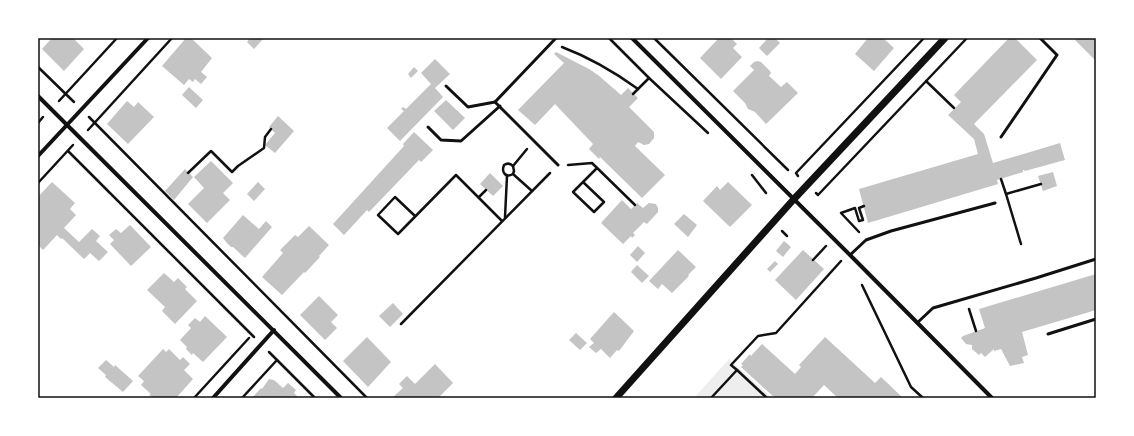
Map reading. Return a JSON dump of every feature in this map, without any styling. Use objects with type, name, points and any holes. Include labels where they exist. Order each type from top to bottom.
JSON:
[{"type":"street","points":[[38,156],[148,38]]},
{"type":"street","points":[[632,38],[992,398]]},
{"type":"street","points":[[616,398],[794,199],[945,38]]},
{"type":"street","points":[[38,96],[341,398]]},
{"type":"street","points":[[213,398],[274,330]]},
{"type":"lane","points":[[446,86],[468,107],[495,102],[556,38]]},
{"type":"lane","points":[[1001,137],[1057,55],[1040,38]]},
{"type":"lane","points":[[495,102],[558,165]]},
{"type":"lane","points":[[428,127],[441,140],[461,141],[500,106]]},
{"type":"lane","points":[[850,255],[866,240],[891,231],[995,203]]},
{"type":"lane","points":[[917,323],[933,308],[1096,259]]},
{"type":"lane","points":[[1048,334],[1096,319]]},
{"type":"path","points":[[38,123],[117,38]]},
{"type":"path","points":[[38,183],[172,38]]},
{"type":"path","points":[[609,38],[649,78],[711,135]]},
{"type":"path","points":[[654,38],[788,170]]},
{"type":"path","points":[[796,173],[924,38]]},
{"type":"path","points":[[818,195],[967,38]]},
{"type":"path","points":[[551,44],[558,45],[584,55],[618,74],[638,88]]},
{"type":"path","points":[[38,66],[367,398]]},
{"type":"path","points":[[633,94],[649,78]]},
{"type":"path","points":[[926,81],[954,108]]},
{"type":"path","points":[[188,173],[211,151],[232,172],[264,148],[265,137],[271,129]]},
{"type":"path","points":[[532,192],[514,174],[513,166],[535,141]]},
{"type":"path","points":[[68,151],[315,398]]},
{"type":"path","points":[[504,220],[507,176],[503,171],[504,165],[509,163],[513,166]]},
{"type":"path","points":[[401,324],[558,165],[592,163],[634,206]]},
{"type":"path","points":[[583,182],[604,202],[594,212],[573,192],[583,182],[597,168]]},
{"type":"path","points":[[749,172],[766,194]]},
{"type":"path","points":[[507,176],[514,174]]},
{"type":"path","points":[[415,216],[395,197],[378,215],[398,234],[456,175],[504,220]]},
{"type":"path","points":[[1001,179],[1021,244]]},
{"type":"path","points":[[1006,194],[1041,184]]},
{"type":"path","points":[[479,197],[486,190]]},
{"type":"path","points":[[864,206],[859,208],[863,220],[859,221],[855,208],[841,213],[866,240]]},
{"type":"path","points":[[813,260],[827,244]]},
{"type":"path","points":[[767,398],[731,364],[758,336],[776,333],[842,259]]},
{"type":"path","points":[[860,281],[912,387],[923,398]]},
{"type":"path","points":[[966,299],[976,331]]},
{"type":"path","points":[[194,398],[252,335]]},
{"type":"path","points":[[242,398],[277,360]]},
{"type":"path","points":[[711,398],[737,370]]},
{"type":"shaded area","points":[[729,359],[772,398],[694,398]]},
{"type":"building","points":[[52,38],[73,38],[84,49],[64,71],[42,49]]},
{"type":"building","points":[[186,38],[191,38],[212,58],[201,72],[207,77],[201,84],[195,79],[193,82],[189,79],[184,85],[162,66]]},
{"type":"building","points":[[250,38],[264,38],[254,49],[247,42]]},
{"type":"building","points":[[716,38],[731,38],[737,44],[733,48],[742,57],[721,79],[700,58],[717,40]]},
{"type":"building","points":[[768,38],[775,38],[780,43],[767,56],[759,48]]},
{"type":"building","points":[[868,38],[883,38],[894,48],[874,71],[855,54]]},
{"type":"building","points":[[1009,38],[1015,38],[1037,60],[974,124],[984,134],[993,163],[1060,143],[1065,160],[1025,171],[1023,170],[1023,172],[997,180],[998,184],[868,223],[859,189],[978,154],[974,139],[948,115],[961,102],[954,95]]},
{"type":"building","points":[[1077,38],[1096,39],[1096,61],[1075,40]]},
{"type":"building","points":[[556,52],[589,69],[621,95],[628,88],[638,98],[629,107],[654,132],[654,138],[649,144],[644,145],[638,142],[635,146],[665,175],[642,198],[600,157],[599,159],[589,149],[593,144],[555,104],[535,125],[518,110],[564,63],[554,54]]},
{"type":"building","points":[[435,59],[450,74],[435,88],[443,97],[400,141],[387,128],[404,111],[401,109],[403,107],[406,109],[431,84],[421,73]]},
{"type":"building","points":[[757,61],[761,62],[770,71],[771,73],[769,76],[781,87],[787,82],[798,93],[766,124],[755,112],[748,109],[745,103],[733,91],[754,70],[750,66]]},
{"type":"building","points":[[414,67],[418,71],[411,78],[408,74]]},
{"type":"building","points":[[189,87],[203,100],[196,108],[182,95]]},
{"type":"building","points":[[446,100],[465,118],[453,130],[434,111]]},
{"type":"building","points":[[127,101],[134,107],[138,102],[154,117],[128,144],[107,124]]},
{"type":"building","points":[[278,116],[294,131],[275,153],[265,145],[275,133],[269,127]]},
{"type":"building","points":[[414,132],[433,150],[421,162],[419,160],[369,212],[367,210],[344,235],[333,224],[404,146],[403,144]]},
{"type":"building","points":[[211,161],[233,183],[223,193],[230,200],[207,223],[188,204],[204,188],[194,177]]},
{"type":"building","points":[[185,169],[193,177],[174,200],[165,191]]},
{"type":"building","points":[[1053,172],[1057,186],[1043,191],[1038,176]]},
{"type":"building","points":[[490,173],[503,186],[493,196],[480,184]]},
{"type":"building","points":[[52,182],[75,203],[70,209],[76,215],[64,228],[79,242],[92,229],[100,236],[96,241],[108,252],[99,261],[90,253],[84,259],[57,235],[43,250],[39,246],[38,247],[38,197]]},
{"type":"building","points":[[258,182],[265,189],[254,201],[247,194]]},
{"type":"building","points":[[728,182],[752,205],[730,227],[703,201],[717,186],[720,190]]},
{"type":"building","points":[[622,200],[631,209],[637,203],[643,208],[649,203],[656,204],[658,208],[658,212],[647,224],[644,222],[633,233],[635,235],[632,238],[631,236],[623,244],[601,223]]},
{"type":"building","points":[[684,214],[697,225],[688,237],[674,224]]},
{"type":"building","points":[[243,215],[259,229],[266,221],[272,227],[245,258],[233,247],[231,247],[223,238]]},
{"type":"building","points":[[130,225],[151,247],[131,266],[110,244],[114,240],[109,235],[116,229],[121,233]]},
{"type":"building","points":[[309,226],[329,245],[305,273],[304,272],[282,295],[262,277],[283,253],[280,250],[295,235],[298,237]]},
{"type":"building","points":[[784,241],[791,247],[783,257],[776,251]]},
{"type":"building","points":[[638,246],[645,253],[637,262],[630,255]]},
{"type":"building","points":[[678,250],[696,267],[672,293],[662,284],[658,289],[649,281]]},
{"type":"building","points":[[803,250],[824,269],[796,300],[775,280]]},
{"type":"building","points":[[775,261],[778,264],[770,272],[767,269]]},
{"type":"building","points":[[637,265],[649,276],[642,283],[631,272]]},
{"type":"building","points":[[164,273],[174,282],[178,278],[187,287],[185,289],[197,301],[175,324],[162,311],[165,307],[147,290]]},
{"type":"building","points":[[1096,274],[1096,310],[1022,332],[1028,355],[1022,357],[1024,363],[1010,366],[1001,349],[994,351],[994,349],[985,357],[981,353],[979,355],[972,349],[972,345],[966,344],[961,338],[985,328],[979,309]]},
{"type":"building","points":[[319,296],[338,315],[331,322],[337,328],[325,340],[300,315]]},
{"type":"building","points":[[393,303],[403,314],[390,327],[379,316]]},
{"type":"building","points":[[614,312],[634,331],[619,351],[617,350],[610,358],[601,349],[596,353],[589,347],[594,343],[590,339]]},
{"type":"building","points":[[205,316],[227,337],[203,362],[193,353],[192,355],[180,340],[191,328],[188,325],[195,318],[200,322]]},
{"type":"building","points":[[576,333],[587,343],[580,350],[569,340]]},
{"type":"building","points":[[367,337],[391,362],[368,387],[343,361]]},
{"type":"building","points":[[825,337],[875,383],[881,377],[903,398],[838,398],[824,385],[812,398],[775,398],[741,367],[743,365],[741,364],[750,354],[751,356],[762,344],[795,374],[801,367],[799,365]]},
{"type":"building","points":[[163,349],[166,352],[169,349],[180,360],[183,357],[190,364],[184,370],[193,379],[176,398],[153,398],[149,395],[151,394],[141,385],[144,381],[138,376]]},
{"type":"building","points":[[106,360],[114,367],[115,365],[133,381],[123,392],[105,377],[106,375],[98,368]]},
{"type":"building","points":[[435,364],[453,383],[438,398],[392,398],[403,388],[399,384],[407,376],[415,384]]},
{"type":"building","points":[[269,379],[274,380],[283,388],[288,383],[296,390],[294,393],[297,396],[296,398],[252,398],[261,388],[262,389]]}]
